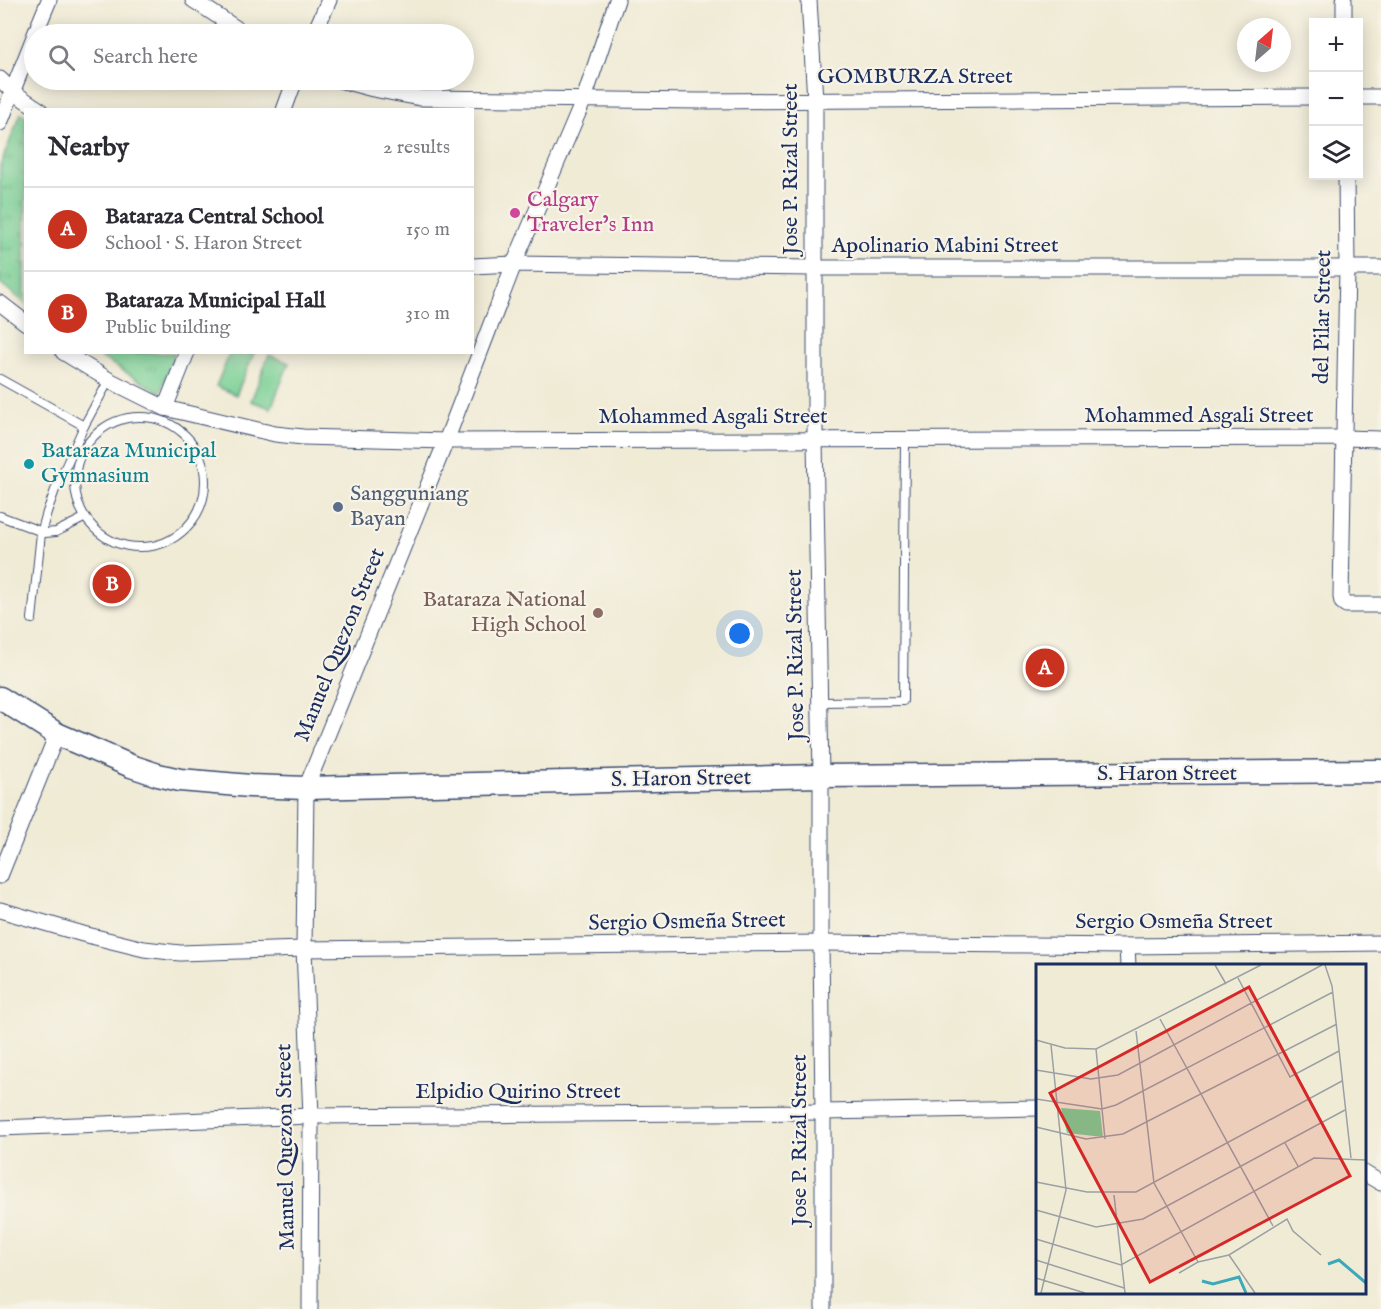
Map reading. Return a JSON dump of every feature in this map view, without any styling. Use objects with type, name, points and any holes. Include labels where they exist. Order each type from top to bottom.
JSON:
[{"type":"street","points":[[39,24],[49,0]]},
{"type":"street","points":[[193,0],[230,24]]},
{"type":"street","points":[[318,24],[329,0]]},
{"type":"street","name":"Manuel Quezon Street","points":[[310,1309],[311,1116],[304,949],[306,788],[446,441],[514,264],[584,99],[617,0]]},
{"type":"street","name":"Jose P. Rizal Street","points":[[809,0],[815,100],[815,440],[821,776],[823,1309]]},
{"type":"street","points":[[1344,0],[1344,18]]},
{"type":"street","points":[[0,123],[24,64]]},
{"type":"street","points":[[0,79],[13,92],[37,108]]},
{"type":"street","points":[[285,108],[292,90]]},
{"type":"street","name":"GOMBURZA Street","points":[[377,90],[420,98],[700,101],[1309,97]]},
{"type":"street","points":[[1363,97],[1381,97]]},
{"type":"street","name":"del Pilar Street","points":[[1346,180],[1347,267],[1341,597],[1343,603],[1381,605]]},
{"type":"street","name":"Apolinario Mabini Street","points":[[474,266],[514,264],[814,268],[1381,267]]},
{"type":"street","points":[[2,309],[24,322]]},
{"type":"street","name":"Mohammed Asgali Street","points":[[66,354],[163,414],[303,437],[446,441],[1381,439]]},
{"type":"street","points":[[163,414],[186,354]]},
{"type":"street","name":"S. Haron Street","points":[[0,698],[57,734],[131,766],[180,780],[250,786],[306,788],[821,776],[1381,771]]},
{"type":"street","points":[[0,876],[57,734]]},
{"type":"street","name":"Sergio Osmeña Street","points":[[0,910],[144,949],[180,953],[304,949],[821,943],[1127,946],[1381,943]]},
{"type":"street","points":[[1127,946],[1128,964]]},
{"type":"street","name":"Elpidio Quirino Street","points":[[0,1128],[311,1116],[823,1112],[1036,1107]]},
{"type":"street","points":[[1366,1174],[1381,1183]]},
{"type":"lane","points":[[0,379],[84,426]]},
{"type":"lane","points":[[32,619],[41,533],[55,490],[84,426],[109,380]]},
{"type":"lane","points":[[163,414],[192,443],[202,464],[205,476],[203,499],[193,520],[185,530],[165,542],[142,547],[119,544],[98,532],[78,503],[75,479],[80,458],[95,435],[116,422],[163,414]]},
{"type":"lane","points":[[819,702],[903,701],[904,439]]},
{"type":"lane","points":[[0,516],[41,533],[56,532],[86,517]]},
{"type":"green space","points":[[21,113],[24,115],[24,302],[0,283],[0,166]]},
{"type":"green space","points":[[96,354],[175,354],[160,393]]},
{"type":"green space","points":[[230,354],[254,354],[236,395],[216,386]]},
{"type":"green space","points":[[269,355],[289,363],[271,408],[251,401]]},
{"type":"place","name":"Calgary Traveler’s Inn","points":[[515,213]]},
{"type":"place","name":"Bataraza Municipal Gymnasium","points":[[29,464]]},
{"type":"place","name":"Sangguniang Bayan","points":[[338,507]]},
{"type":"place","name":"Bataraza Municipal Hall","points":[[112,584]]},
{"type":"place","name":"Bataraza National High School","points":[[598,613]]},
{"type":"place","name":"Bataraza Central School","points":[[1045,668]]}]
